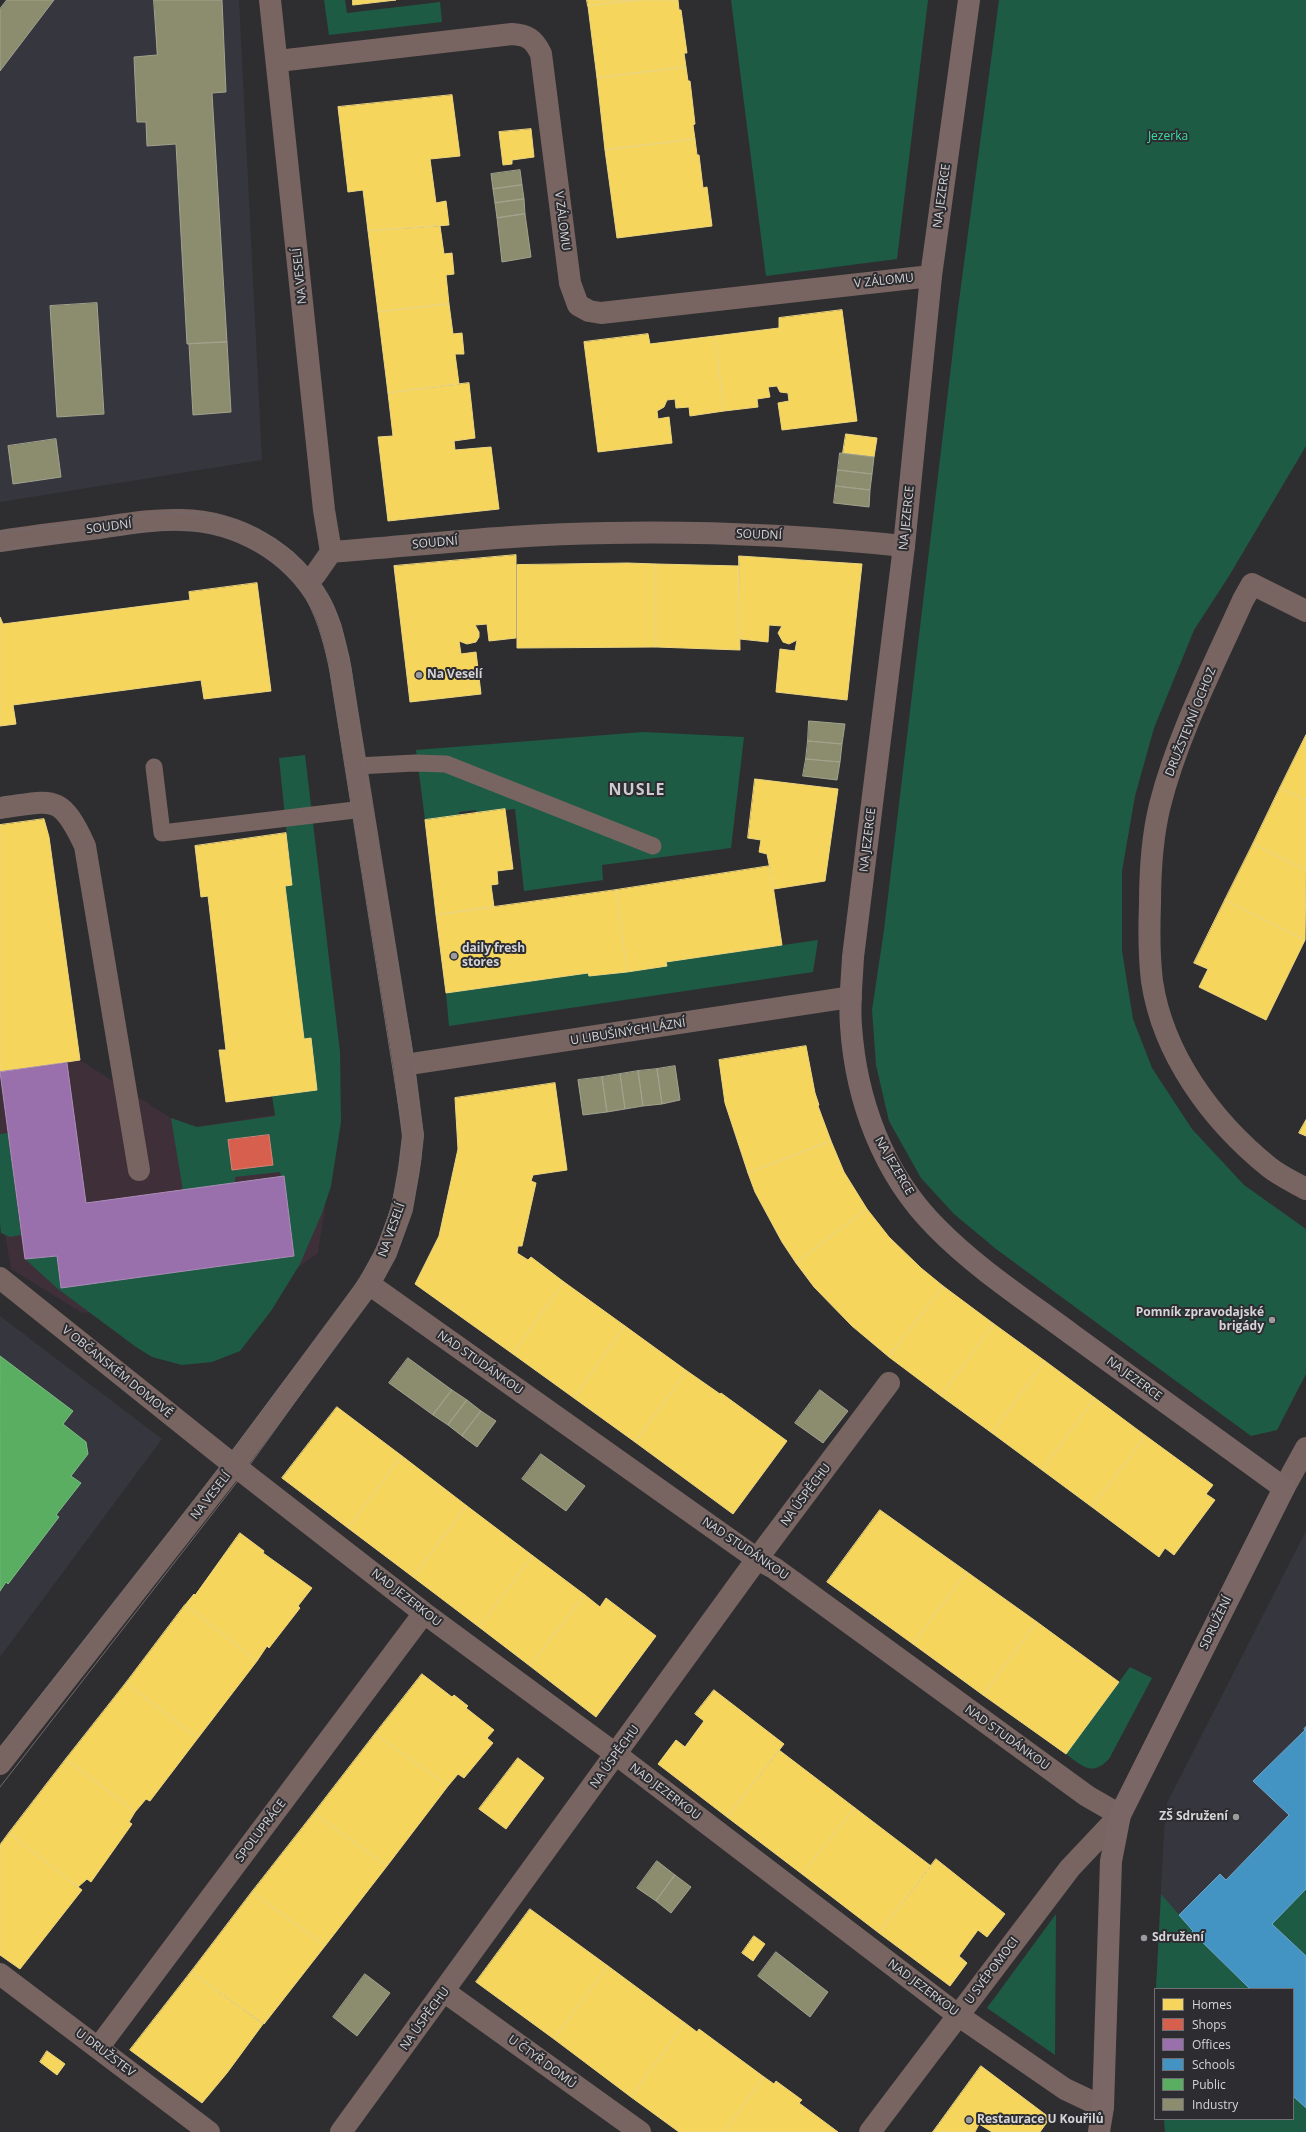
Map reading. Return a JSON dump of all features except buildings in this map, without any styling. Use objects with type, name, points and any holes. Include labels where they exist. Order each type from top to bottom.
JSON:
[{"type":"street","name":"NA VESELÍ","points":[[270,0],[278,62],[323,502],[331,552]]},
{"type":"street","name":"NA JEZERCE","points":[[969,0],[931,276],[904,546],[854,949],[851,1024],[857,1074],[868,1118],[897,1176],[935,1227],[986,1272],[1284,1488]]},
{"type":"street","name":"V ZÁLOMU","points":[[278,62],[512,34],[524,35],[533,40],[540,54],[570,283],[578,305],[589,311],[601,313],[931,276]]},
{"type":"street","name":"SOUDNÍ","points":[[0,541],[140,522],[180,520],[217,524],[244,533],[268,546],[287,561],[306,581]]},
{"type":"street","name":"SOUDNÍ","points":[[331,552],[512,537],[608,533],[785,536],[904,546]]},
{"type":"street","points":[[306,581],[315,575],[331,552]]},
{"type":"street","name":"NA VESELÍ","points":[[0,1764],[236,1465],[369,1284],[386,1253],[402,1209],[413,1136],[404,1065],[339,660],[331,628],[320,603],[306,581]]},
{"type":"street","name":"DRUŽSTEVNÍ OCHOZ","points":[[1306,611],[1252,584],[1186,729],[1160,804],[1153,842],[1150,882],[1149,932],[1152,982],[1161,1017],[1173,1050],[1191,1081],[1212,1111],[1240,1141],[1270,1168],[1306,1189]]},
{"type":"street","points":[[0,808],[43,802],[54,804],[64,810],[75,824],[85,846],[139,1170]]},
{"type":"street","name":"U LIBUŠINÝCH LÁZNÍ","points":[[404,1065],[851,997]]},
{"type":"street","name":"V OBČANSKÉM DOMOVĚ","points":[[0,1278],[236,1465]]},
{"type":"street","name":"NAD STUDÁNKOU","points":[[369,1284],[757,1559],[774,1568],[1087,1796],[1120,1815]]},
{"type":"street","name":"NA ÚSPĚCHU","points":[[341,2132],[445,1992],[757,1559],[889,1383]]},
{"type":"street","name":"SDRUŽENÍ","points":[[1099,2132],[1103,2107],[1111,1861],[1120,1815],[1284,1488],[1306,1448]]},
{"type":"street","name":"NAD JEZERKOU","points":[[236,1465],[424,1613],[617,1755],[959,2016],[1065,2089],[1103,2107]]},
{"type":"street","name":"SPOLUPRÁCE","points":[[98,2048],[424,1613]]},
{"type":"street","name":"U SVÉPOMOCI","points":[[870,2132],[1070,1868],[1120,1815]]},
{"type":"street","name":"U DRUŽSTEV","points":[[0,1974],[209,2132]]},
{"type":"street","name":"U ČTYŘ DOMŮ","points":[[445,1992],[640,2132]]},
{"type":"lane","points":[[357,766],[415,763],[446,764],[653,846]]},
{"type":"lane","points":[[154,767],[162,833],[363,809]]},
{"type":"shaded area","points":[[54,0],[239,0],[262,460],[0,502],[0,71]]},
{"type":"shaded area","points":[[80,1060],[171,1118],[196,1127],[341,1104],[318,1253],[271,1287],[82,1313],[11,1269],[0,1205],[0,1072]]},
{"type":"shaded area","points":[[0,1316],[162,1439],[0,1657]]},
{"type":"shaded area","name":"ZŠ Sdružení","points":[[1306,1531],[1306,2132],[1165,2132],[1164,2120],[1294,2120],[1294,1988],[1156,1988],[1164,1832],[1167,1803]]},
{"type":"green space","points":[[324,0],[345,0],[347,13],[440,2],[442,22],[329,35]]},
{"type":"green space","points":[[731,0],[928,0],[897,259],[766,276]]},
{"type":"green space","name":"Jezerka","points":[[999,0],[1306,0],[1306,446],[1229,576],[1194,630],[1154,728],[1135,796],[1122,871],[1122,951],[1133,1019],[1152,1068],[1192,1129],[1244,1185],[1306,1229],[1306,1374],[1277,1430],[1251,1436],[996,1249],[954,1214],[921,1178],[889,1121],[876,1065],[872,1010],[884,930],[957,316]]},
{"type":"green space","points":[[643,732],[744,737],[731,848],[602,865],[603,880],[524,891],[515,809],[476,813],[476,810],[459,812],[459,816],[425,820],[416,750]]},
{"type":"green space","points":[[305,755],[340,1052],[341,1122],[331,1186],[322,1213],[300,1264],[271,1311],[240,1351],[212,1362],[182,1365],[152,1357],[136,1347],[58,1289],[25,1259],[57,1256],[61,1288],[294,1256],[284,1177],[281,1177],[280,1172],[235,1177],[235,1184],[183,1191],[171,1118],[197,1127],[275,1116],[272,1095],[311,1038],[304,1039],[285,886],[292,885],[279,758]],"holes":[[[269,1135],[273,1165],[232,1170],[228,1140]]]},
{"type":"green space","points":[[818,940],[813,972],[449,1026],[446,993],[588,973],[589,976],[666,966],[666,962]]},
{"type":"green space","points":[[8,1133],[21,1235],[10,1237],[1,1233],[0,1223],[0,1134]]},
{"type":"green space","points":[[1130,1667],[1152,1678],[1109,1759],[1097,1768],[1087,1768],[1082,1766],[1066,1754]]},
{"type":"green space","points":[[1306,1889],[1306,1956],[1272,1924]]},
{"type":"green space","points":[[1161,1894],[1193,1931],[1192,1932],[1249,1988],[1156,1988]]},
{"type":"green space","points":[[1056,1914],[1055,2055],[987,2008]]},
{"type":"green space","points":[[1294,2097],[1306,2108],[1306,2132],[1165,2132],[1164,2120],[1294,2120]]},
{"type":"tram line","points":[[0,532],[175,512],[217,516],[249,526],[274,538],[294,553],[315,575],[330,599],[341,625],[351,668],[374,832],[411,1042],[423,1133],[421,1159],[413,1203],[400,1244],[376,1289],[244,1473],[0,1787]]},
{"type":"tram line","points":[[0,550],[142,532],[171,530],[199,531],[227,536],[254,549],[279,567],[300,589],[307,600],[318,627],[330,672],[403,1133],[398,1175],[389,1216],[369,1262],[344,1302],[206,1485],[0,1747]]},
{"type":"place","name":"Na Veselí","points":[[419,675]]},
{"type":"place","name":"daily fresh stores","points":[[454,956]]},
{"type":"place","name":"Pomník zpravodajské brigády","points":[[1272,1320]]},
{"type":"place","name":"ZŠ Sdružení","points":[[1236,1817]]},
{"type":"place","name":"Sdružení","points":[[1144,1938]]},
{"type":"place","name":"Restaurace U Kouřilů","points":[[969,2120]]},
{"type":"district","name":"NUSLE","points":[[637,790]]}]
